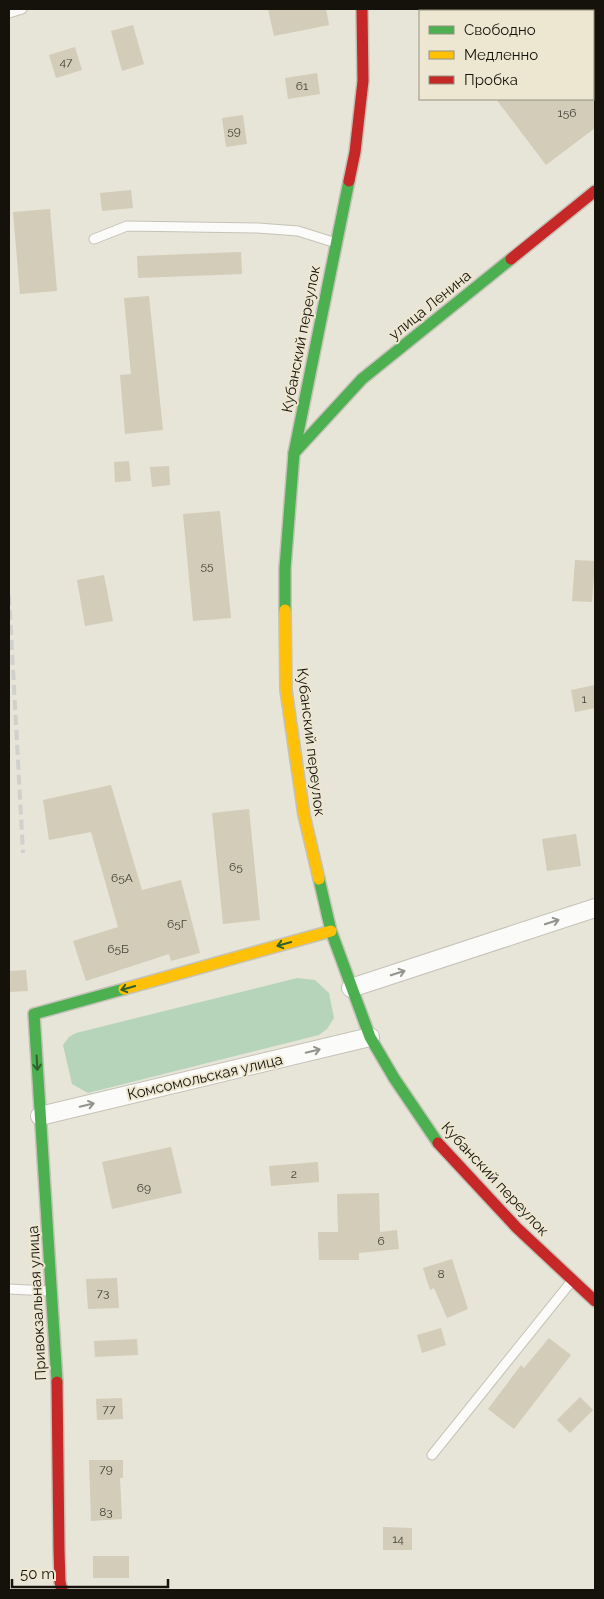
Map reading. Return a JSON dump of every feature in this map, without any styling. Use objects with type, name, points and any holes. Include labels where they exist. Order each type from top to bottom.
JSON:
[{"type":"street","name":"Кубанский переулок","points":[[362,9],[363,81],[355,152],[335,243],[294,453],[285,568],[286,690],[304,814],[331,931],[370,1037],[394,1078],[442,1148],[517,1228],[595,1300]]},
{"type":"street","name":"улица Ленина","points":[[294,453],[362,379],[595,191]]},
{"type":"street","points":[[352,988],[595,908]]},
{"type":"street","name":"Привокзальная улица","points":[[62,1590],[59,1550],[57,1390],[34,1014],[331,931]]},
{"type":"street","name":"Комсомольская улица","points":[[40,1116],[370,1037]]},
{"type":"lane","points":[[9,13],[22,9]]},
{"type":"lane","points":[[94,239],[127,226],[239,227],[298,231],[335,243]]},
{"type":"lane","points":[[432,1455],[573,1280]]},
{"type":"lane","points":[[9,1289],[52,1292]]},
{"type":"green space","points":[[297,978],[315,980],[329,993],[334,1018],[327,1029],[319,1035],[88,1093],[72,1084],[63,1045],[69,1037],[76,1033]]},
{"type":"building","points":[[268,9],[326,9],[329,25],[274,36]]},
{"type":"building","points":[[133,25],[144,64],[122,71],[111,31]]},
{"type":"building","points":[[75,47],[82,70],[56,78],[49,55]]},
{"type":"building","points":[[317,73],[320,94],[288,99],[285,78]]},
{"type":"building","points":[[595,99],[595,128],[546,165],[497,100]]},
{"type":"building","points":[[243,115],[247,144],[226,147],[222,118]]},
{"type":"building","points":[[131,190],[133,208],[102,211],[100,193]]},
{"type":"building","points":[[50,209],[57,291],[20,294],[13,212]]},
{"type":"building","points":[[241,252],[242,274],[138,278],[137,256]]},
{"type":"building","points":[[149,296],[163,430],[125,434],[120,375],[131,374],[124,298]]},
{"type":"building","points":[[129,461],[131,481],[115,482],[114,462]]},
{"type":"building","points":[[169,466],[170,485],[152,487],[150,467]]},
{"type":"building","points":[[220,511],[231,618],[193,621],[183,514]]},
{"type":"building","points":[[575,560],[595,561],[592,602],[572,601]]},
{"type":"building","points":[[104,575],[113,621],[85,626],[77,580]]},
{"type":"building","points":[[595,685],[595,708],[575,712],[571,690]]},
{"type":"building","points":[[111,785],[142,890],[181,880],[200,953],[171,961],[169,954],[86,981],[73,941],[118,927],[91,832],[49,840],[43,800]]},
{"type":"building","points":[[249,809],[260,920],[223,924],[212,813]]},
{"type":"building","points":[[576,834],[581,866],[547,871],[542,839]]},
{"type":"building","points":[[26,970],[28,991],[9,992],[9,971]]},
{"type":"building","points":[[171,1147],[182,1193],[112,1209],[102,1162]]},
{"type":"building","points":[[318,1162],[319,1182],[271,1186],[269,1166]]},
{"type":"building","points":[[379,1193],[380,1232],[397,1230],[399,1249],[359,1253],[359,1260],[319,1260],[318,1232],[338,1232],[337,1194]]},
{"type":"building","points":[[452,1259],[468,1309],[447,1318],[434,1288],[430,1290],[423,1268]]},
{"type":"building","points":[[117,1278],[119,1308],[88,1309],[86,1279]]},
{"type":"building","points":[[441,1328],[446,1345],[422,1353],[417,1335]]},
{"type":"building","points":[[549,1338],[571,1355],[514,1429],[488,1409],[521,1365],[524,1368]]},
{"type":"building","points":[[137,1339],[138,1355],[95,1357],[94,1341]]},
{"type":"building","points":[[580,1397],[593,1410],[570,1433],[557,1420]]},
{"type":"building","points":[[122,1398],[123,1419],[97,1420],[96,1399]]},
{"type":"building","points":[[89,1460],[123,1460],[123,1478],[120,1478],[122,1519],[91,1521]]},
{"type":"building","points":[[383,1527],[412,1528],[412,1550],[383,1550]]},
{"type":"building","points":[[93,1556],[129,1556],[129,1578],[93,1578]]},
{"type":"railway","points":[[9,595],[23,853]]},
{"type":"traffic: fast","points":[[285,610],[285,568],[294,453],[349,181]]},
{"type":"traffic: fast","points":[[294,453],[362,379],[511,259]]},
{"type":"traffic: fast","points":[[319,879],[331,931],[370,1037],[394,1078],[438,1143]]},
{"type":"traffic: fast","points":[[57,1382],[34,1014],[124,989]]},
{"type":"traffic: slow","points":[[285,610],[286,690],[304,815],[319,879]]},
{"type":"traffic: slow","points":[[124,989],[331,931]]},
{"type":"traffic: jam","points":[[349,181],[355,152],[363,81],[362,9]]},
{"type":"traffic: jam","points":[[511,259],[595,191]]},
{"type":"traffic: jam","points":[[438,1143],[517,1228],[595,1301]]},
{"type":"traffic: jam","points":[[57,1382],[59,1550],[62,1590]]}]
